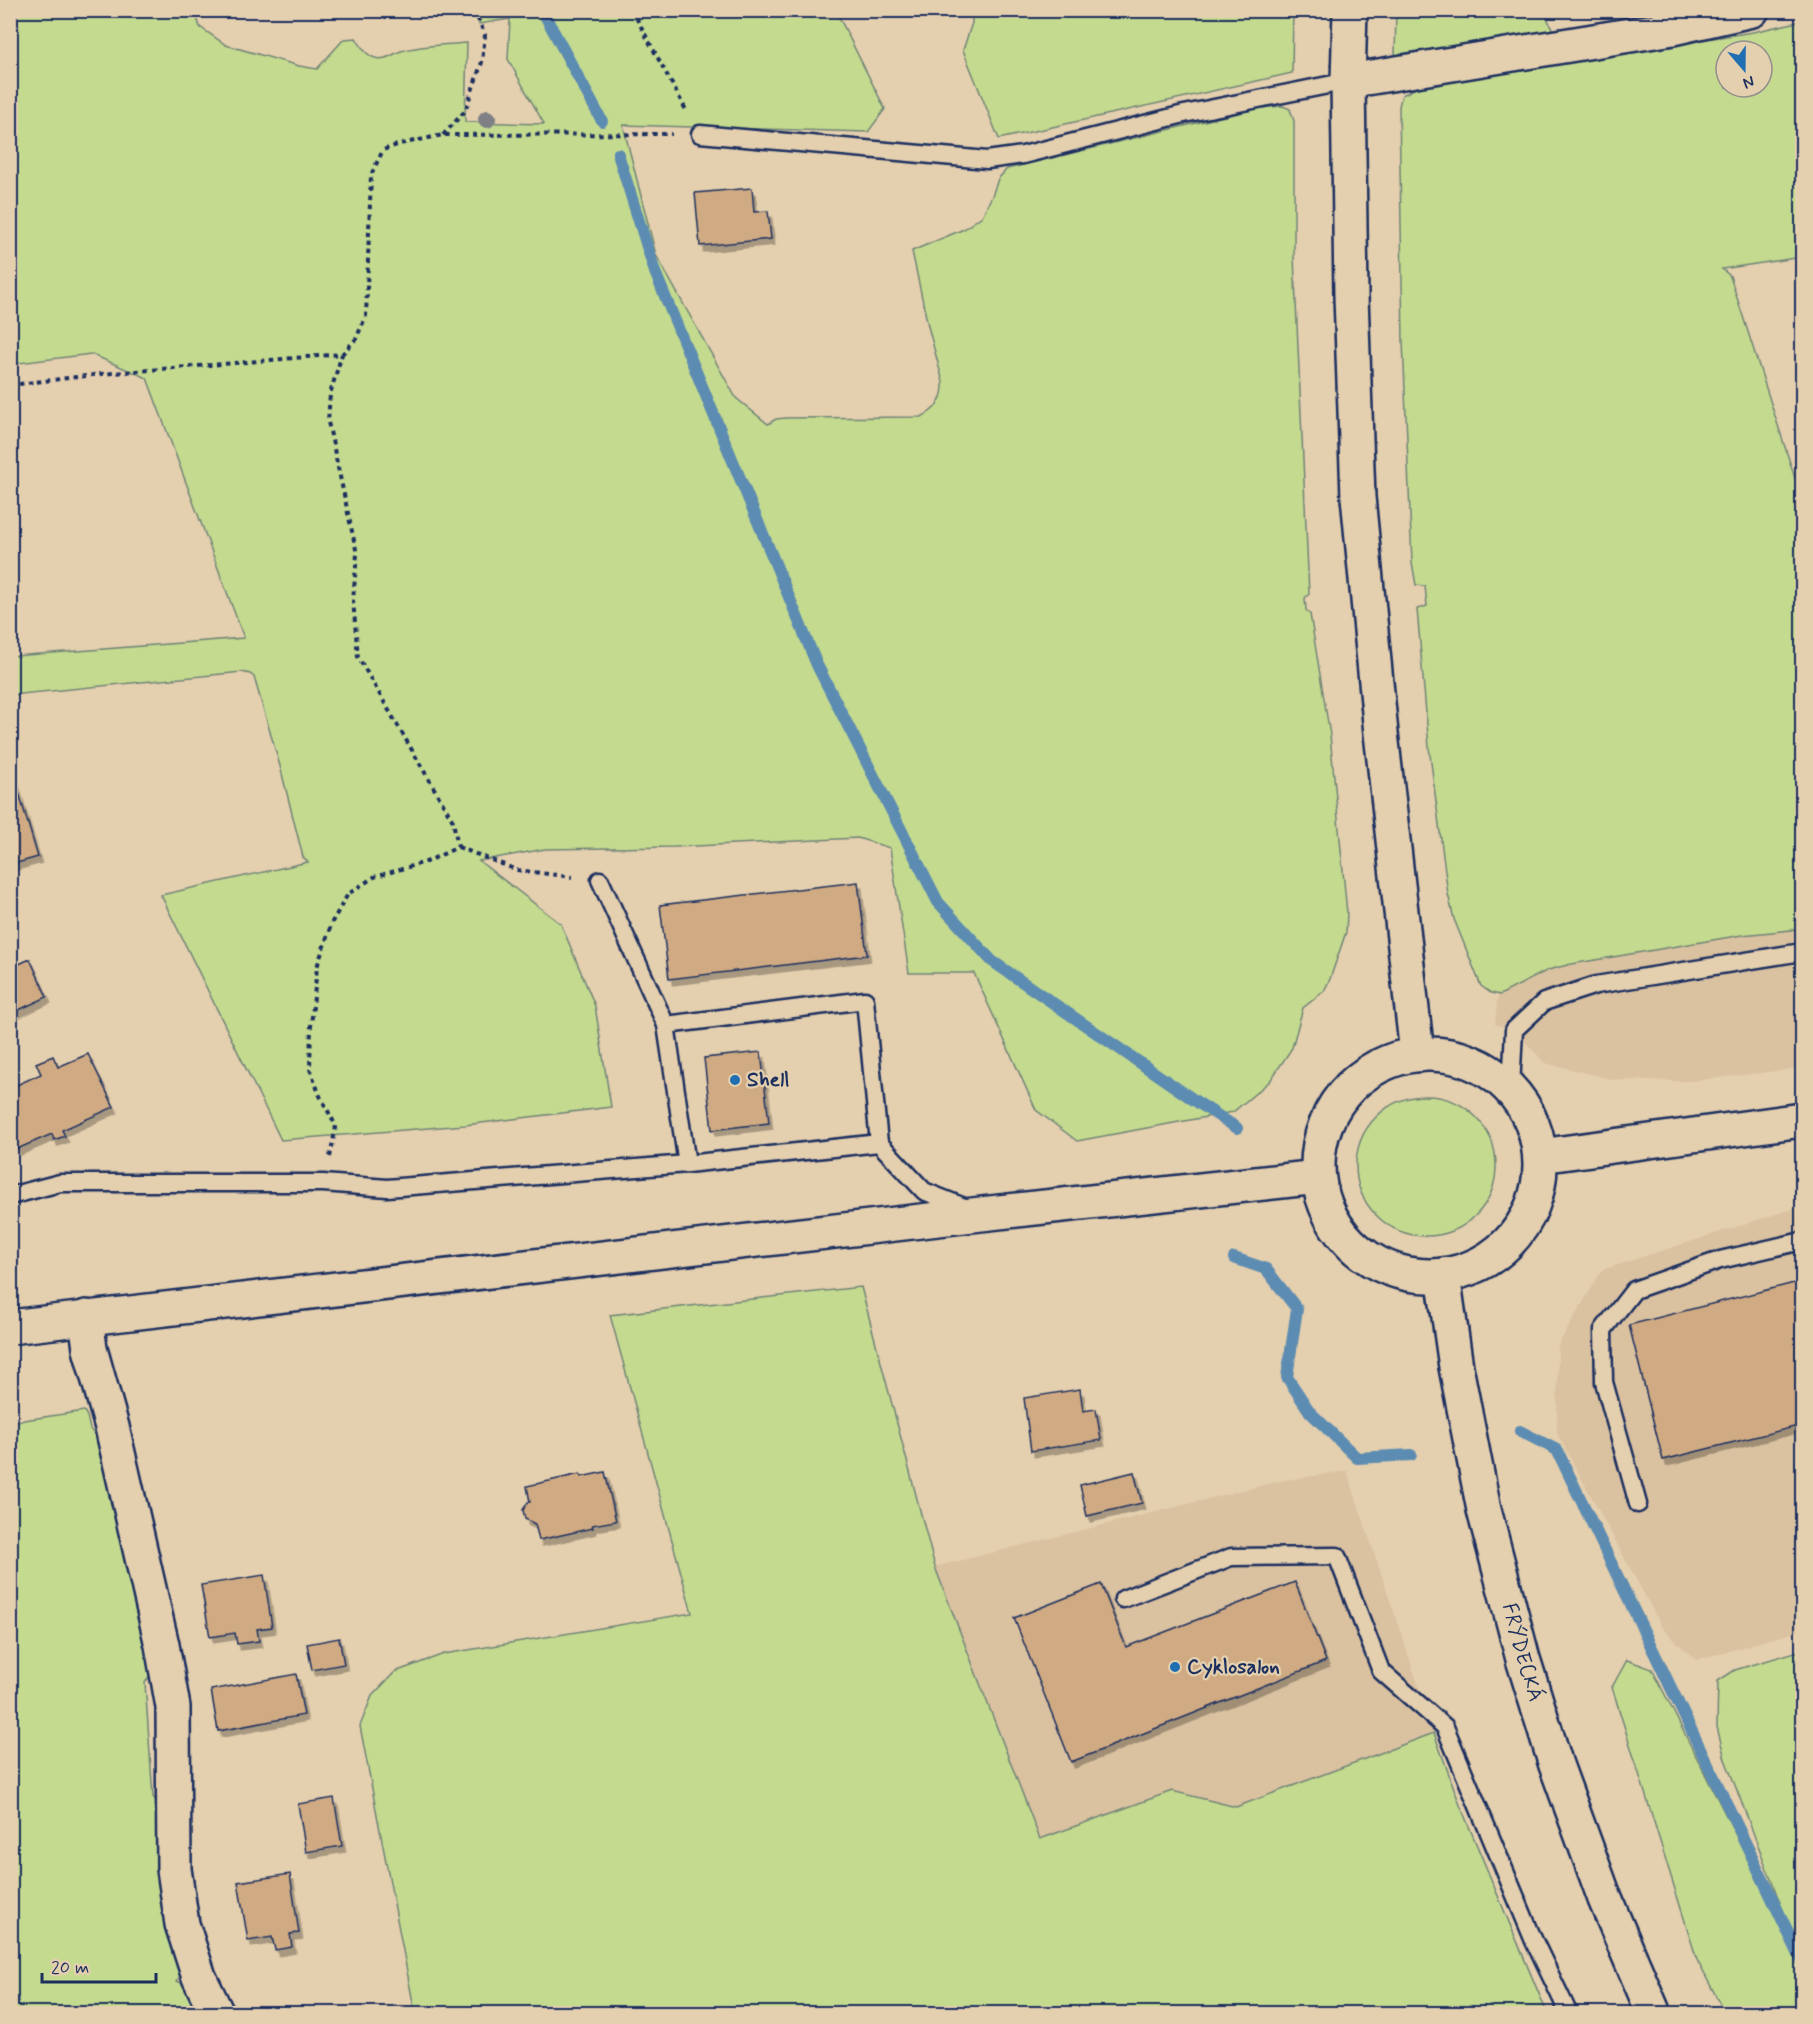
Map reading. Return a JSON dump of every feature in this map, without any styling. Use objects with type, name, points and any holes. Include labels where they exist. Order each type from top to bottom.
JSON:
[{"type":"main road","points":[[1350,10],[1348,81],[1351,297],[1358,497],[1381,733],[1417,1054]]},
{"type":"main road","points":[[1348,81],[1673,28],[1752,10]]},
{"type":"main road","points":[[1417,1054],[1451,1055],[1483,1067],[1510,1088],[1531,1119],[1540,1156],[1538,1189],[1525,1221],[1504,1247],[1476,1266],[1443,1275],[1408,1274],[1375,1263],[1347,1241],[1327,1212],[1318,1178],[1319,1143],[1331,1110],[1353,1082],[1383,1063],[1417,1054]]},
{"type":"main road","points":[[1540,1156],[1803,1120]]},
{"type":"main road","points":[[10,1327],[981,1214],[1318,1178]]},
{"type":"main road","name":"FRÝDECKÁ","points":[[1443,1275],[1456,1367],[1484,1510],[1523,1659],[1556,1765],[1605,1899],[1654,2013]]},
{"type":"main road","points":[[86,1317],[90,1349],[112,1427],[162,1645],[173,1707],[174,1869],[182,1924],[199,1977],[217,2013]]},
{"type":"lane","points":[[700,134],[987,160],[1023,155],[1185,114],[1348,81]]},
{"type":"lane","points":[[600,880],[666,1025],[687,1164]]},
{"type":"lane","points":[[1510,1088],[1514,1030],[1544,1002],[1596,985],[1803,952]]},
{"type":"lane","points":[[666,1025],[865,1000],[879,1143],[924,1191],[981,1214]]},
{"type":"lane","points":[[10,1197],[60,1183],[323,1183],[387,1188],[687,1164],[879,1143]]},
{"type":"lane","points":[[1638,1504],[1604,1382],[1603,1330],[1634,1290],[1720,1260],[1803,1241]]},
{"type":"lane","points":[[1123,1599],[1232,1557],[1337,1556],[1381,1671],[1445,1727],[1534,1941],[1569,2013]]},
{"type":"path","points":[[443,135],[465,111],[482,62],[485,35],[474,10]]},
{"type":"path","points":[[458,847],[453,821],[358,657],[353,600],[357,554],[328,422],[330,394],[342,354],[356,339],[366,316],[371,175],[383,150],[443,135],[700,134],[632,10]]},
{"type":"path","points":[[10,385],[102,374],[342,354]]},
{"type":"path","points":[[323,1183],[330,1161],[336,1126],[320,1096],[310,1070],[311,1026],[317,967],[332,922],[348,894],[374,877],[426,862],[458,847],[517,870],[600,880]]},
{"type":"shaded area","points":[[1802,929],[1802,1068],[1690,1081],[1615,1080],[1545,1063],[1514,1030],[1495,1024],[1498,994],[1548,970],[1660,948],[1742,935]]},
{"type":"shaded area","points":[[1802,1206],[1802,1630],[1696,1660],[1663,1629],[1557,1433],[1558,1345],[1602,1270]]},
{"type":"shaded area","points":[[1347,1471],[1434,1733],[1236,1807],[1172,1791],[1041,1839],[935,1567],[1280,1481]]},
{"type":"green space","points":[[11,11],[198,11],[197,18],[200,27],[226,45],[317,69],[344,39],[356,38],[366,52],[379,59],[417,48],[467,43],[465,122],[544,124],[508,59],[510,19],[479,24],[476,11],[836,11],[885,109],[868,132],[623,125],[656,255],[736,398],[768,424],[776,419],[786,418],[921,417],[935,407],[941,399],[943,382],[912,251],[964,229],[982,216],[998,179],[1007,169],[1258,108],[1283,106],[1290,109],[1294,121],[1294,257],[1309,594],[1305,598],[1306,610],[1310,614],[1330,735],[1347,913],[1346,932],[1330,979],[1324,991],[1303,1008],[1292,1048],[1270,1081],[1233,1112],[1077,1141],[1036,1110],[974,973],[909,973],[890,848],[858,838],[675,847],[545,849],[479,861],[561,924],[595,1006],[611,1107],[465,1125],[281,1140],[161,895],[308,862],[303,857],[254,677],[242,672],[11,695],[10,657],[14,656],[244,638],[147,378],[91,354],[11,364]]},
{"type":"green space","points":[[972,11],[1293,11],[1292,73],[999,139],[963,50],[972,23]]},
{"type":"green space","points":[[1396,11],[1544,11],[1554,33],[1395,57]]},
{"type":"green space","points":[[1802,21],[1802,257],[1722,269],[1730,276],[1802,500],[1802,929],[1742,935],[1572,964],[1548,970],[1500,995],[1491,993],[1481,986],[1454,919],[1448,894],[1429,747],[1417,609],[1427,606],[1425,586],[1416,585],[1412,563],[1403,341],[1399,106],[1402,95],[1428,82],[1753,32]]},
{"type":"green space","points":[[1426,1096],[1453,1101],[1476,1116],[1491,1139],[1496,1166],[1491,1193],[1476,1216],[1453,1231],[1426,1236],[1399,1231],[1376,1216],[1361,1193],[1356,1166],[1361,1139],[1376,1116],[1399,1101]]},
{"type":"green space","points":[[861,1287],[935,1567],[1040,1839],[1172,1791],[1236,1807],[1434,1733],[1460,1805],[1547,2013],[415,2013],[360,1726],[372,1696],[395,1672],[444,1654],[692,1613],[610,1315]]},
{"type":"green space","points":[[84,1411],[90,1429],[103,1445],[151,1674],[145,1683],[153,1797],[159,1804],[182,1973],[177,1981],[229,2008],[253,2013],[11,2014],[11,1422]]},
{"type":"green space","points":[[1802,1650],[1802,1944],[1787,1921],[1725,1759],[1717,1727],[1718,1681],[1735,1670]]},
{"type":"green space","points":[[1627,1660],[1652,1669],[1802,1966],[1802,2013],[1725,2013],[1697,1960],[1612,1687]]},
{"type":"building","points":[[752,188],[754,212],[768,211],[771,239],[700,246],[695,193]]},
{"type":"building","points":[[10,763],[38,857],[10,865]]},
{"type":"building","points":[[858,882],[867,955],[669,979],[660,905]]},
{"type":"building","points":[[30,959],[47,997],[10,1014],[10,968]]},
{"type":"building","points":[[761,1052],[769,1123],[712,1130],[704,1058]]},
{"type":"building","points":[[88,1054],[114,1107],[62,1130],[65,1136],[54,1140],[52,1134],[17,1149],[10,1134],[10,1088],[41,1074],[36,1063],[53,1056],[58,1067]]},
{"type":"building","points":[[1802,1281],[1802,1425],[1663,1460],[1629,1325]]},
{"type":"building","points":[[1080,1389],[1083,1411],[1096,1409],[1101,1440],[1031,1451],[1024,1398]]},
{"type":"building","points":[[605,1472],[616,1521],[592,1525],[593,1528],[539,1540],[535,1524],[525,1519],[523,1510],[530,1502],[527,1486],[580,1474],[581,1477]]},
{"type":"building","points":[[1134,1472],[1142,1503],[1087,1516],[1080,1485]]},
{"type":"building","points":[[264,1575],[272,1627],[257,1629],[259,1641],[237,1644],[235,1633],[210,1637],[201,1585]]},
{"type":"building","points":[[1295,1582],[1326,1661],[1071,1762],[1014,1618],[1101,1584],[1126,1647]]},
{"type":"building","points":[[339,1638],[344,1664],[312,1670],[307,1644]]},
{"type":"building","points":[[296,1674],[304,1715],[218,1731],[211,1690]]},
{"type":"building","points":[[334,1798],[342,1846],[306,1852],[298,1804]]},
{"type":"building","points":[[290,1874],[299,1933],[290,1934],[292,1947],[275,1950],[272,1937],[248,1941],[238,1882]]},
{"type":"waterway","points":[[542,10],[602,121]]},
{"type":"waterway","points":[[618,154],[655,272],[817,665],[938,902],[992,961],[1237,1128]]},
{"type":"waterway","points":[[1234,1258],[1266,1269],[1297,1309],[1287,1377],[1310,1412],[1357,1458],[1411,1455]]},
{"type":"waterway","points":[[1520,1431],[1557,1450],[1802,1961]]},
{"type":"place","name":"Shell","points":[[735,1080]]},
{"type":"place","name":"Cyklosalon","points":[[1175,1667]]}]
